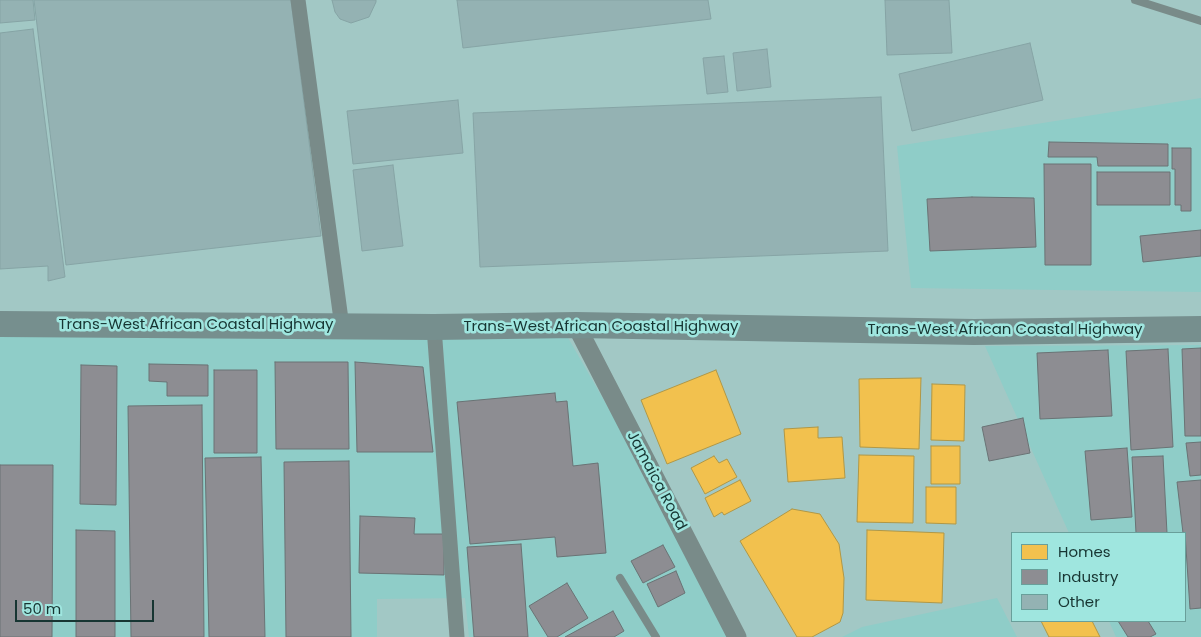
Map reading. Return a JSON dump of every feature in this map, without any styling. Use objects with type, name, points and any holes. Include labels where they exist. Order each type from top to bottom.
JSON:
[{"type":"highway","name":"Trans-West African Coastal Highway","points":[[0,324],[342,327],[576,325],[974,332],[1201,329]]},
{"type":"street","points":[[298,0],[342,327]]},
{"type":"street","name":"Jamaica Road","points":[[576,325],[737,637]]},
{"type":"street","points":[[434,327],[457,637]]},
{"type":"lane","points":[[1135,0],[1201,21]]},
{"type":"lane","points":[[620,578],[656,637]]},
{"type":"shaded area","points":[[1201,98],[1201,292],[911,288],[897,146]]},
{"type":"shaded area","points":[[563,329],[740,637],[469,637],[465,598],[377,599],[377,637],[0,637],[0,333]]},
{"type":"shaded area","points":[[1201,345],[1201,637],[1116,637],[1109,622],[1186,622],[1186,532],[1069,532],[985,346]]},
{"type":"shaded area","points":[[997,598],[1017,637],[842,637],[862,627]]},
{"type":"building: Homes","points":[[716,370],[741,434],[667,464],[641,400]]},
{"type":"building: Homes","points":[[921,378],[919,449],[860,447],[859,379]]},
{"type":"building: Homes","points":[[932,384],[965,385],[964,441],[931,440]]},
{"type":"building: Homes","points":[[818,427],[818,438],[842,437],[845,478],[788,482],[784,429]]},
{"type":"building: Homes","points":[[931,446],[960,446],[960,484],[931,484]]},
{"type":"building: Homes","points":[[859,455],[914,456],[913,523],[857,522]]},
{"type":"building: Homes","points":[[714,456],[719,463],[727,459],[737,477],[705,494],[691,468]]},
{"type":"building: Homes","points":[[740,480],[751,501],[724,515],[722,512],[714,517],[705,498]]},
{"type":"building: Homes","points":[[926,487],[956,487],[956,524],[926,523]]},
{"type":"building: Homes","points":[[792,509],[820,514],[839,544],[844,578],[843,613],[840,622],[812,637],[797,637],[740,541]]},
{"type":"building: Homes","points":[[867,530],[944,533],[942,603],[866,600]]},
{"type":"building: Homes","points":[[1042,622],[1092,622],[1100,637],[1049,637]]},
{"type":"building: Industry","points":[[1049,142],[1168,144],[1168,166],[1098,166],[1097,157],[1048,157]]},
{"type":"building: Industry","points":[[1172,148],[1191,148],[1191,211],[1181,211],[1181,205],[1175,205],[1175,169],[1172,169]]},
{"type":"building: Industry","points":[[1044,164],[1091,164],[1091,265],[1045,265]]},
{"type":"building: Industry","points":[[1097,172],[1170,172],[1170,205],[1097,205]]},
{"type":"building: Industry","points":[[972,197],[1034,198],[1036,247],[930,251],[927,199]]},
{"type":"building: Industry","points":[[1201,230],[1201,256],[1143,262],[1140,236]]},
{"type":"building: Industry","points":[[1201,348],[1201,436],[1185,436],[1182,349]]},
{"type":"building: Industry","points":[[1168,349],[1173,447],[1131,450],[1126,351]]},
{"type":"building: Industry","points":[[1108,350],[1112,416],[1040,419],[1037,353]]},
{"type":"building: Industry","points":[[275,362],[348,362],[349,449],[276,449]]},
{"type":"building: Industry","points":[[355,362],[423,367],[433,452],[357,452]]},
{"type":"building: Industry","points":[[149,364],[208,365],[208,396],[167,396],[167,382],[149,381]]},
{"type":"building: Industry","points":[[81,365],[117,366],[116,505],[80,504]]},
{"type":"building: Industry","points":[[214,370],[257,370],[257,453],[214,453]]},
{"type":"building: Industry","points":[[555,393],[556,402],[567,401],[573,466],[598,463],[606,553],[557,557],[555,537],[470,544],[457,402]]},
{"type":"building: Industry","points":[[202,405],[204,637],[131,637],[128,406]]},
{"type":"building: Industry","points":[[1023,418],[1030,453],[989,461],[982,427]]},
{"type":"building: Industry","points":[[1201,442],[1201,475],[1190,476],[1186,443]]},
{"type":"building: Industry","points":[[1127,448],[1132,517],[1091,520],[1085,451]]},
{"type":"building: Industry","points":[[1163,456],[1167,532],[1136,532],[1132,457]]},
{"type":"building: Industry","points":[[261,457],[265,637],[209,637],[205,458]]},
{"type":"building: Industry","points":[[349,461],[351,637],[286,637],[284,462]]},
{"type":"building: Industry","points":[[0,465],[53,465],[52,637],[0,637]]},
{"type":"building: Industry","points":[[1201,480],[1201,608],[1190,609],[1186,532],[1183,532],[1177,482]]},
{"type":"building: Industry","points":[[360,516],[415,518],[414,534],[444,534],[444,575],[359,573]]},
{"type":"building: Industry","points":[[76,530],[115,531],[115,637],[76,637]]},
{"type":"building: Industry","points":[[521,544],[528,637],[474,637],[467,547]]},
{"type":"building: Industry","points":[[663,545],[675,567],[643,583],[631,561]]},
{"type":"building: Industry","points":[[676,571],[685,593],[658,607],[647,584]]},
{"type":"building: Industry","points":[[567,583],[588,618],[557,637],[548,637],[529,606]]},
{"type":"building: Industry","points":[[613,611],[624,631],[614,637],[565,637]]},
{"type":"building: Industry","points":[[1119,622],[1149,622],[1156,634],[1150,637],[1128,637]]},
{"type":"building: Other","points":[[0,0],[33,0],[35,20],[0,23]]},
{"type":"building: Other","points":[[34,0],[291,0],[321,236],[66,265]]},
{"type":"building: Other","points":[[332,0],[376,0],[376,2],[369,17],[351,23],[340,19],[335,12]]},
{"type":"building: Other","points":[[457,0],[708,0],[711,19],[463,48]]},
{"type":"building: Other","points":[[885,0],[949,0],[952,53],[887,55]]},
{"type":"building: Other","points":[[33,29],[65,277],[48,281],[48,266],[0,269],[0,33]]},
{"type":"building: Other","points":[[1030,43],[1043,100],[912,131],[899,74]]},
{"type":"building: Other","points":[[767,49],[771,87],[737,91],[733,53]]},
{"type":"building: Other","points":[[724,56],[728,92],[707,94],[703,58]]},
{"type":"building: Other","points":[[881,97],[888,251],[480,267],[473,113]]},
{"type":"building: Other","points":[[458,100],[463,153],[353,164],[347,111]]},
{"type":"building: Other","points":[[393,165],[403,246],[362,251],[353,170]]}]
